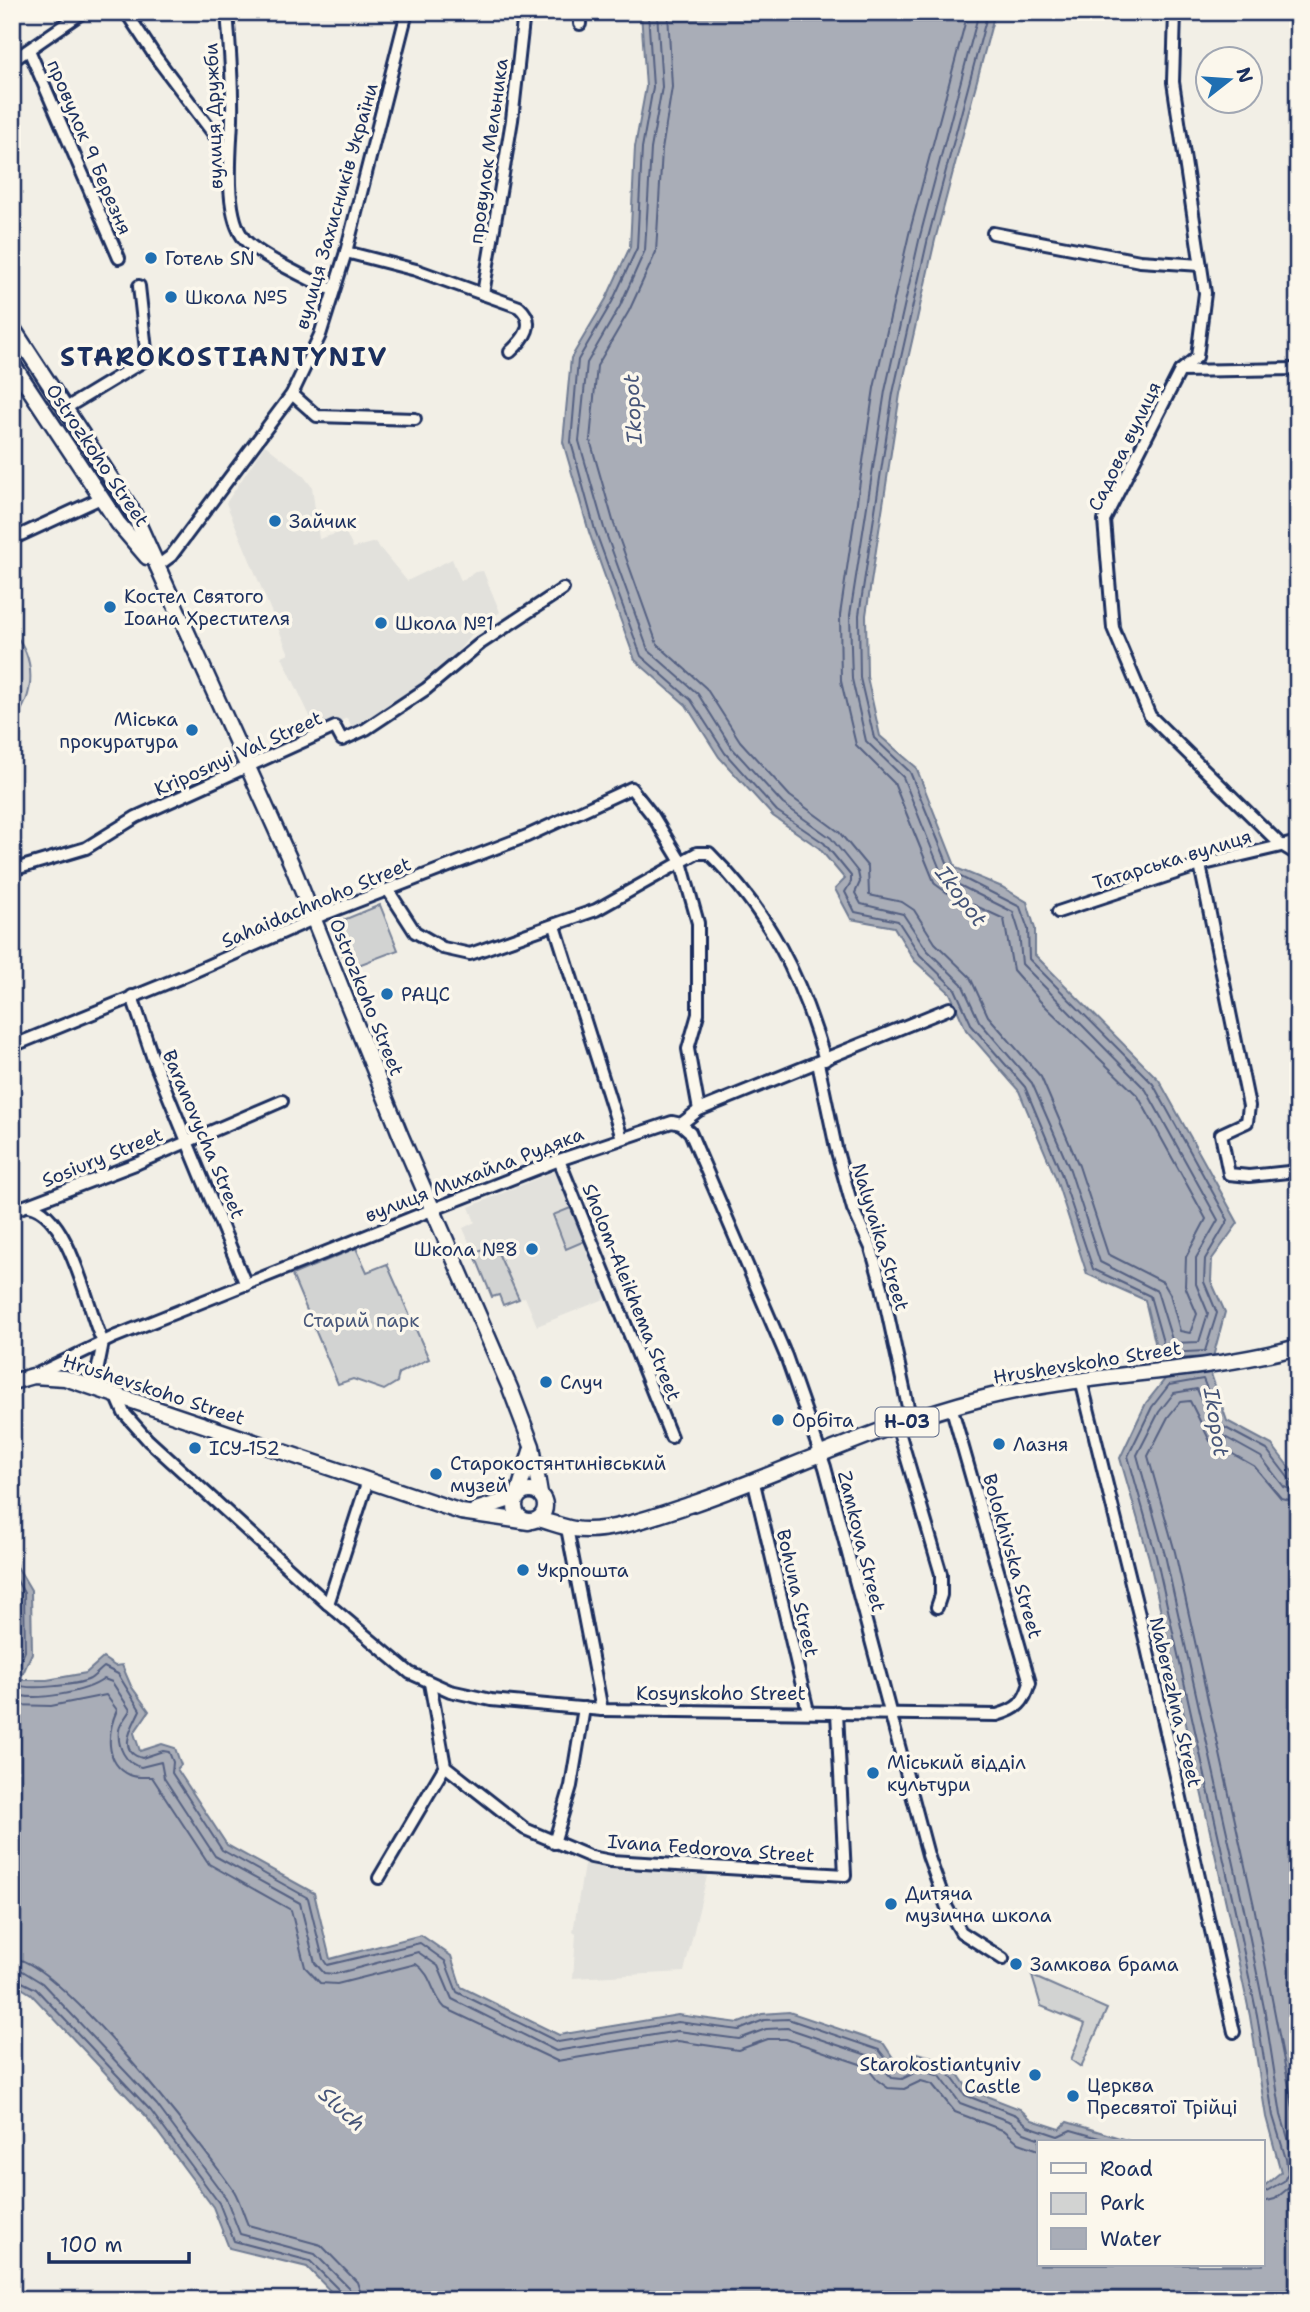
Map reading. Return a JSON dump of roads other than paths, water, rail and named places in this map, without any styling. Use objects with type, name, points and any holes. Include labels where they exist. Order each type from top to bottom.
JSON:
[{"type":"main road","name":"Ostrozkoho Street","points":[[12,327],[133,512],[315,919],[400,1134],[532,1446],[542,1496]]},
{"type":"main road","name":"Ostrozkoho Street","points":[[12,363],[118,523],[156,567]]},
{"type":"main road","points":[[118,523],[128,522],[133,512]]},
{"type":"main road","name":"Hrushevskoho Street","points":[[33,1376],[65,1378],[94,1387],[461,1512],[534,1520],[567,1528],[602,1528],[654,1516],[754,1482],[820,1454],[978,1399],[1081,1380],[1214,1363],[1294,1346]]},
{"type":"main road","name":"вулиця Михайла Рудяка","points":[[12,1382],[33,1376]]},
{"type":"main road","points":[[532,1446],[517,1497],[516,1510],[521,1518],[534,1520],[544,1512],[542,1496]]},
{"type":"main road","name":"Н-03","points":[[517,1497],[526,1491],[542,1496]]},
{"type":"main road","points":[[542,1496],[567,1528]]},
{"type":"main road","name":"Hrushevskoho Street","points":[[461,1512],[489,1508],[517,1497]]},
{"type":"street","points":[[12,61],[83,12]]},
{"type":"street","points":[[127,12],[155,56],[229,153]]},
{"type":"street","name":"вулиця Дружби","points":[[227,12],[232,120],[229,153],[235,220],[245,240],[305,278],[333,290]]},
{"type":"street","name":"вулиця Захисників України","points":[[156,567],[171,556],[292,394],[320,335],[346,252],[407,12]]},
{"type":"street","name":"провулок Мельника","points":[[483,294],[512,120],[524,12]]},
{"type":"street","points":[[580,12],[580,24]]},
{"type":"street","points":[[1175,12],[1173,82],[1205,293],[1197,357],[1180,372]]},
{"type":"street","name":"провулок 9 Березня","points":[[29,50],[120,258]]},
{"type":"street","points":[[993,233],[1140,261],[1201,265]]},
{"type":"street","points":[[346,252],[416,270],[519,307],[527,314],[530,322],[525,337],[510,352]]},
{"type":"street","points":[[66,408],[147,359],[139,286]]},
{"type":"street","name":"Садова вулиця","points":[[1298,369],[1180,372],[1104,520],[1113,628],[1150,716],[1280,844],[1298,855]]},
{"type":"street","points":[[292,394],[317,416],[415,419]]},
{"type":"street","points":[[12,539],[101,498]]},
{"type":"street","name":"Kriposnyi Val Street","points":[[12,870],[39,859],[86,848],[136,817],[335,727],[342,740],[366,729],[426,689],[481,643],[563,589]]},
{"type":"street","name":"Sahaidachnoho Street","points":[[12,1046],[315,919],[527,836],[631,788],[681,862]]},
{"type":"street","name":"Татарська вулиця","points":[[1058,912],[1200,865],[1280,844],[1298,842]]},
{"type":"street","name":"Nalyvaika Street","points":[[681,862],[697,853],[709,853],[733,877],[794,970],[821,1061],[839,1160],[882,1287],[904,1423],[941,1574],[941,1595],[937,1607]]},
{"type":"street","points":[[388,890],[415,932],[443,948],[470,954],[596,910],[681,862],[698,923],[698,1014],[688,1049],[699,1110]]},
{"type":"street","points":[[1200,865],[1249,1106],[1247,1122],[1221,1134],[1228,1174],[1249,1176],[1298,1171]]},
{"type":"street","points":[[555,926],[622,1138]]},
{"type":"street","name":"Baranovycha Street","points":[[132,996],[246,1285]]},
{"type":"street","name":"вулиця Михайла Рудяка","points":[[33,1376],[103,1342],[559,1160],[672,1122],[681,1124],[699,1110],[950,1009]]},
{"type":"street","name":"Sosiury Street","points":[[12,1209],[28,1206],[282,1101]]},
{"type":"street","name":"Zamkova Street","points":[[681,1124],[690,1132],[786,1356],[820,1454],[928,1855],[947,1908],[961,1932],[1003,1959]]},
{"type":"street","name":"Sholom-Aleikhema Street","points":[[559,1160],[671,1437]]},
{"type":"street","points":[[28,1206],[40,1208],[59,1229],[103,1342],[94,1387]]},
{"type":"street","name":"Naberezhna Street","points":[[1081,1380],[1145,1639],[1234,2032]]},
{"type":"street","points":[[117,1397],[124,1413],[148,1440],[328,1604],[410,1673],[430,1683],[445,1766],[379,1878]]},
{"type":"street","name":"Bolokhivska Street","points":[[952,1409],[1028,1673],[1030,1683],[1024,1701],[1014,1710]]},
{"type":"street","points":[[328,1604],[368,1480]]},
{"type":"street","name":"Bohuna Street","points":[[754,1482],[808,1711]]},
{"type":"street","points":[[567,1528],[602,1710]]},
{"type":"street","name":"Kosynskoho Street","points":[[430,1683],[450,1691],[491,1700],[602,1710],[997,1715],[1014,1710]]},
{"type":"street","points":[[554,1843],[571,1786],[584,1709]]},
{"type":"street","name":"Ivana Fedorova Street","points":[[445,1766],[514,1821],[554,1843],[611,1861],[845,1875],[837,1712]]},
{"type":"water","name":"Ikopot","points":[[641,12],[995,12],[935,240],[900,394],[866,615],[867,677],[880,736],[916,767],[956,868],[1002,887],[1027,902],[1035,929],[1035,955],[1159,1080],[1238,1223],[1212,1259],[1211,1281],[1225,1312],[1213,1357],[1159,1359],[1145,1300],[1087,1274],[1055,1176],[1019,1091],[966,1030],[950,993],[914,960],[894,927],[851,919],[835,889],[845,879],[819,848],[773,816],[719,757],[686,705],[635,660],[589,532],[563,442],[571,358],[606,299],[630,247],[635,147],[646,87]]},
{"type":"water","points":[[1210,1371],[1227,1421],[1272,1445],[1298,1479],[1298,2300],[339,2300],[307,2267],[229,2248],[213,2207],[145,2115],[31,1994],[12,1982],[12,1558],[31,1590],[32,1653],[20,1680],[47,1680],[86,1673],[103,1658],[115,1666],[122,1665],[131,1686],[149,1711],[134,1733],[140,1751],[162,1744],[175,1748],[181,1765],[177,1769],[227,1845],[314,1893],[330,1959],[421,1935],[451,1956],[461,1987],[559,2035],[678,2015],[739,2023],[762,2014],[789,2012],[884,2044],[897,2064],[918,2053],[950,2062],[968,2089],[1020,2109],[1032,2120],[1060,2129],[1067,2122],[1126,2140],[1037,2140],[1037,2266],[1264,2266],[1264,2186],[1281,2172],[1266,2117],[1250,2016],[1149,1558],[1120,1458],[1146,1403],[1166,1378]]},
{"type":"place","name":"Готель SN","points":[[151,258]]},
{"type":"place","name":"Школа №5","points":[[171,297]]},
{"type":"place","name":"Зайчик","points":[[275,521]]},
{"type":"place","name":"Костел Святого Іоана Хрестителя","points":[[110,607]]},
{"type":"place","name":"Школа №1","points":[[381,623]]},
{"type":"place","name":"Міська прокуратура","points":[[192,730]]},
{"type":"place","name":"РАЦС","points":[[387,994]]},
{"type":"place","name":"Школа №8","points":[[532,1249]]},
{"type":"place","name":"Случ","points":[[546,1382]]},
{"type":"place","name":"Орбіта","points":[[778,1420]]},
{"type":"place","name":"Лазня","points":[[999,1444]]},
{"type":"place","name":"ІСУ-152","points":[[195,1448]]},
{"type":"place","name":"Старокостянтинівський музей","points":[[436,1474]]},
{"type":"place","name":"Укрпошта","points":[[523,1570]]},
{"type":"place","name":"Міський відділ культури","points":[[873,1773]]},
{"type":"place","name":"Дитяча музична школа","points":[[891,1904]]},
{"type":"place","name":"Замкова брама","points":[[1016,1964]]},
{"type":"place","name":"Starokostiantyniv Castle","points":[[1035,2075]]},
{"type":"place","name":"Церква Пресвятої Трійці","points":[[1073,2096]]},
{"type":"district","name":"STAROKOSTIANTYNIV","points":[[224,357]]},
{"type":"park label","name":"Старий парк","points":[[361,1320]]},
{"type":"water label","name":"Sluch","points":[[342,2109]]}]
